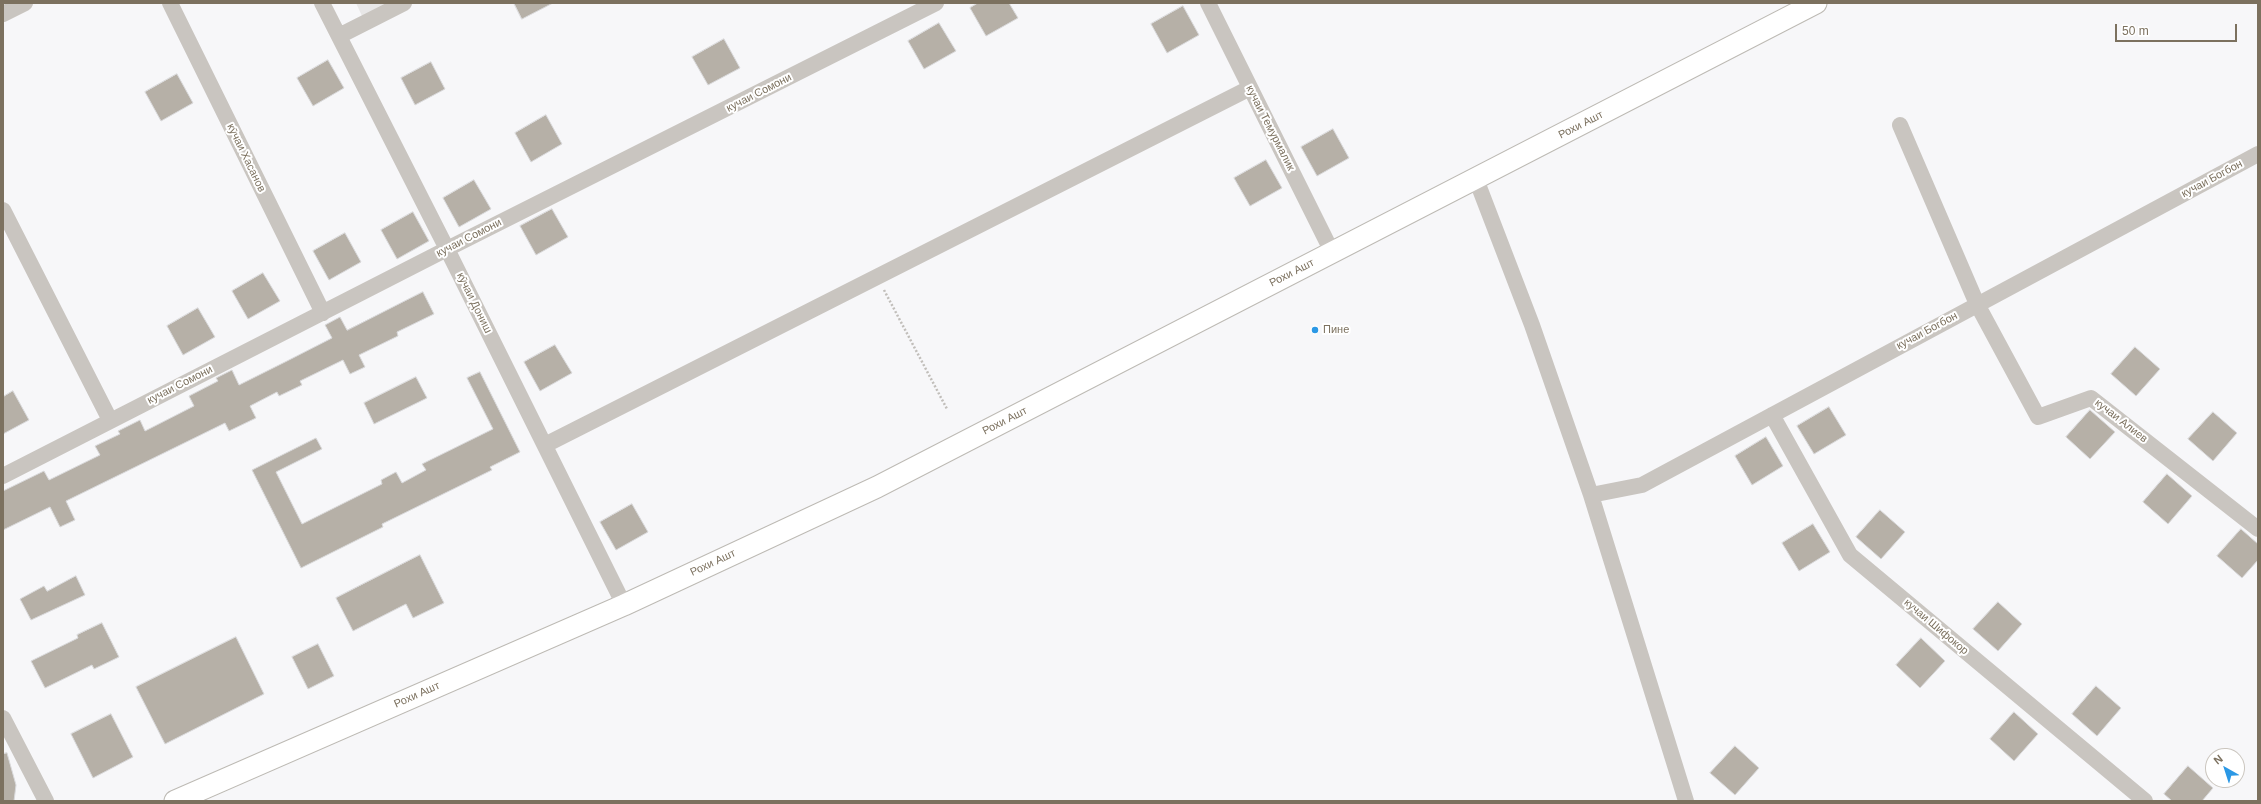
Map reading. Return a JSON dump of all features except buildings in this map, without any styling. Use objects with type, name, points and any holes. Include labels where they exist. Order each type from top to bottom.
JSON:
[{"type":"main road","name":"Рохи Ашт","points":[[175,801],[624,605],[877,487],[1816,3]]},
{"type":"street","points":[[3,14],[25,3]]},
{"type":"street","name":"кӯчаи Хасанов","points":[[170,3],[323,313]]},
{"type":"street","name":"кӯчаи Дониш","points":[[322,3],[447,249],[624,605]]},
{"type":"street","points":[[339,36],[404,3]]},
{"type":"street","name":"кучаи Сомони","points":[[3,476],[447,249],[936,3]]},
{"type":"street","name":"кучаи Темурмалик","points":[[1208,3],[1332,252]]},
{"type":"street","points":[[545,445],[1250,88]]},
{"type":"street","points":[[1900,125],[1977,304]]},
{"type":"street","name":"кучаи Богбон","points":[[1591,495],[1642,485],[2258,154]]},
{"type":"street","points":[[1476,179],[1532,325],[1591,495],[1684,795],[1697,801]]},
{"type":"street","points":[[3,210],[110,420]]},
{"type":"street","name":"кучаи Алиев","points":[[1977,304],[2038,418],[2091,398],[2258,529]]},
{"type":"street","name":"кучаи Шифокор","points":[[1772,415],[1850,555],[2145,801]]},
{"type":"street","points":[[3,718],[10,746],[46,801]]},
{"type":"path","points":[[878,277],[947,409]]},
{"type":"shaded area","points":[[356,3],[388,3],[362,16]]},
{"type":"place","name":"Пине","points":[[1315,330]]}]
